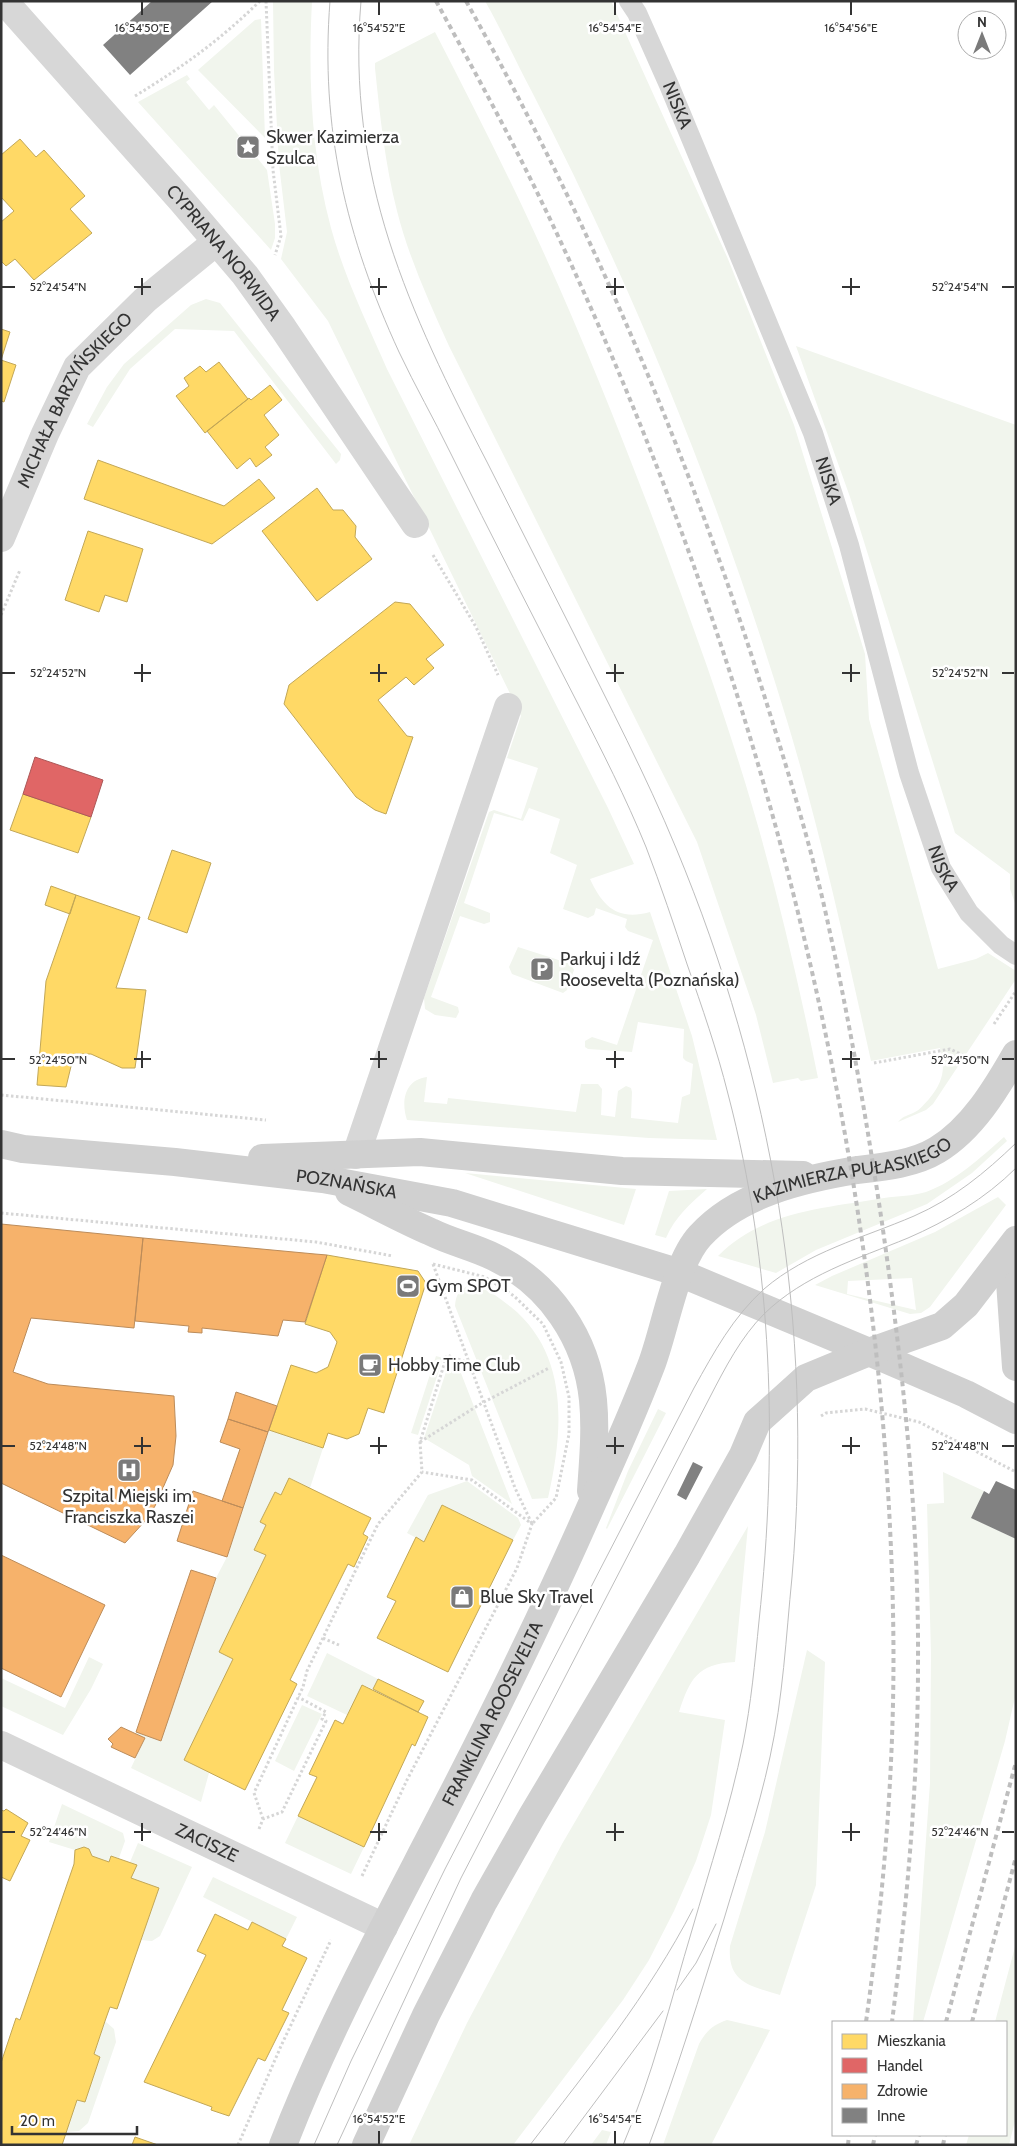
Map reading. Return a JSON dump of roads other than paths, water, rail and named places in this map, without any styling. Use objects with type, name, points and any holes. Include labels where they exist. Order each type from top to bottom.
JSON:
[{"type":"street","name":"CYPRIANA NORWIDA","points":[[4,1],[105,114],[244,275],[283,328],[415,524]]},
{"type":"street","name":"MICHAŁA BARZYŃSKIEGO","points":[[1,538],[76,367],[145,300],[216,242]]},
{"type":"street","points":[[356,1154],[508,707]]},
{"type":"street","name":"KAZIMIERZA PUŁASKIEGO","points":[[680,1274],[697,1239],[728,1211],[757,1196],[824,1175],[893,1165],[928,1155],[939,1149],[964,1128],[976,1114],[1016,1054]]},
{"type":"street","name":"POZNAŃSKA","points":[[8,1148],[175,1162],[323,1179],[452,1202],[680,1274],[966,1394],[1016,1420]]},
{"type":"street","points":[[175,1162],[420,1152],[622,1171],[824,1175]]},
{"type":"street","points":[[323,1179],[432,1233],[495,1257],[531,1281],[561,1311],[583,1354],[593,1399],[594,1445],[590,1510]]},
{"type":"street","points":[[366,2145],[404,2059],[484,1902],[532,1816],[687,1555],[742,1455],[757,1422],[806,1378],[869,1352],[942,1326],[966,1305],[1012,1247]]},
{"type":"street","points":[[1012,1247],[1016,1367]]},
{"type":"street","name":"FRANKLINA ROOSEVELTA","points":[[283,2145],[384,1927],[540,1622],[652,1364],[680,1274]]},
{"type":"street","name":"ZACISZE","points":[[1,1745],[384,1927]]},
{"type":"lane","name":"NISKA","points":[[629,1],[637,13],[669,85],[813,433],[849,545],[909,773],[941,868],[969,912],[1001,944],[1016,955]]},
{"type":"tram line","points":[[330,1],[328,48],[333,138],[351,224],[364,266],[380,309],[405,365],[605,757],[646,847],[704,1012],[719,1061],[743,1159],[754,1224],[763,1290],[769,1422],[765,1555],[751,1698],[738,1768],[719,1837],[652,2066],[623,2145]]},
{"type":"tram line","points":[[361,1],[359,65],[363,126],[374,184],[389,241],[432,351],[627,740],[676,848],[710,936],[738,1025],[761,1115],[779,1205],[791,1297],[797,1390],[797,1483],[792,1577],[778,1712],[765,1778],[724,1919],[688,2033],[649,2145]]},
{"type":"tram line","points":[[314,2145],[351,2061],[445,1869],[694,1388],[734,1323],[764,1289],[798,1265],[817,1255],[914,1216],[942,1202],[980,1175],[1016,1143]]},
{"type":"tram line","points":[[337,2145],[461,1878],[716,1386],[741,1343],[764,1314],[796,1289],[832,1269],[908,1238],[951,1217],[992,1190],[1016,1168]]},
{"type":"tram line","points":[[530,2145],[617,2031],[657,1972],[693,1909]]},
{"type":"tram line","points":[[677,1990],[696,1963],[716,1924]]},
{"type":"tram line","points":[[563,2145],[663,2011]]},
{"type":"railway","points":[[436,1],[535,188],[611,354],[679,526],[739,702],[790,881],[831,1063],[863,1246],[883,1429],[893,1612],[893,1715],[888,1817],[879,1920],[866,2021]]},
{"type":"railway","points":[[466,1],[511,84],[595,255],[670,429],[736,608],[765,698],[803,825],[832,941],[863,1102],[890,1278],[903,1388],[913,1499],[918,1610],[916,1754],[907,1889],[892,2021]]},
{"type":"railway","points":[[946,2021],[1016,1762]]},
{"type":"railway","points":[[972,2021],[1016,1857]]},
{"type":"railway","points":[[848,2145],[849,2136]]},
{"type":"railway","points":[[873,2145],[875,2136]]},
{"type":"railway","points":[[916,2145],[919,2136]]},
{"type":"railway","points":[[943,2145],[945,2136]]},
{"type":"place","name":"Skwer Kazimierza Szulca","points":[[248,147]]},
{"type":"place","name":"Parkuj i Idź Roosevelta (Poznańska)","points":[[542,969]]},
{"type":"place","name":"Gym SPOT","points":[[408,1286]]},
{"type":"place","name":"Hobby Time Club","points":[[370,1365]]},
{"type":"place","name":"Szpital Miejski im. Franciszka Raszei","points":[[129,1470]]},
{"type":"place","name":"Blue Sky Travel","points":[[462,1597]]}]
